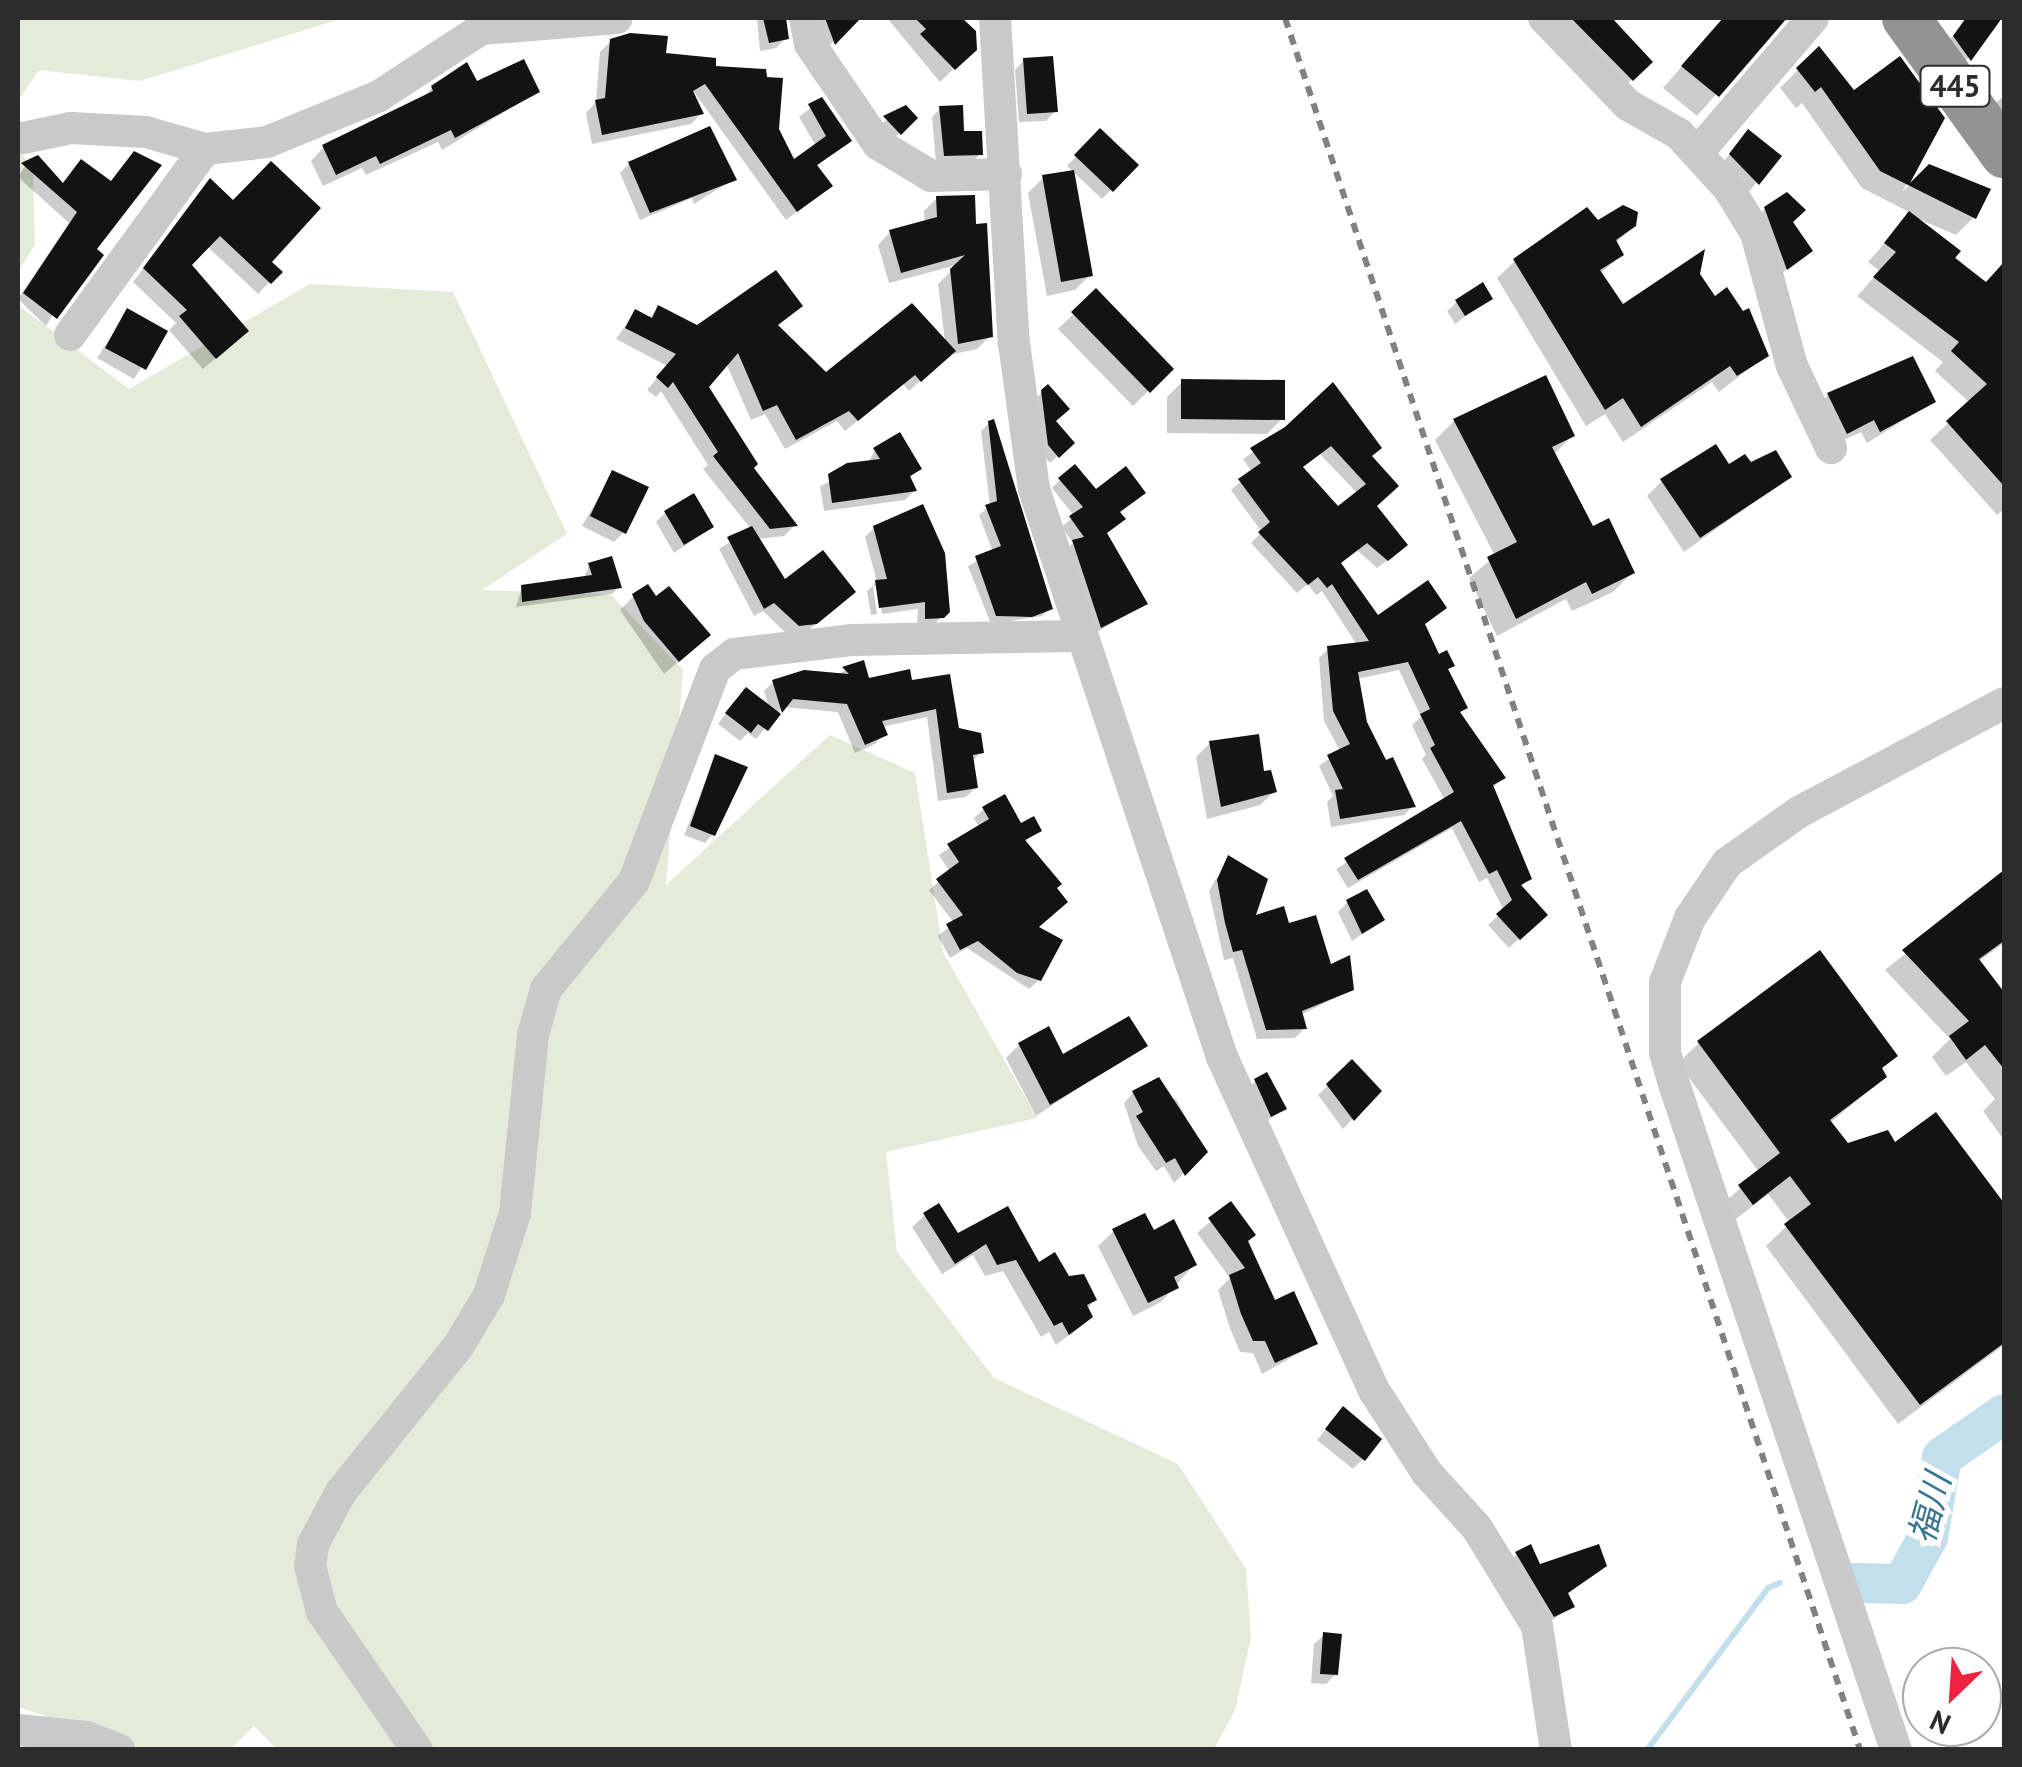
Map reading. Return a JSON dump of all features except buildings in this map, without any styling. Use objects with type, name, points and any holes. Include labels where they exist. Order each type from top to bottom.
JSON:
[{"type":"highway","name":"445","points":[[1906,18],[2004,154]]},
{"type":"street","points":[[22,138],[71,128],[146,132],[205,149],[267,142],[379,96],[482,29],[617,18]]},
{"type":"street","points":[[805,18],[810,44],[878,144],[931,176],[1006,174]]},
{"type":"street","points":[[995,18],[1014,344],[1034,489],[1222,1056],[1376,1392],[1427,1473],[1477,1528],[1536,1626],[1556,1750]]},
{"type":"street","points":[[1544,18],[1628,105],[1699,151],[1756,233],[1792,366],[1831,448]]},
{"type":"street","points":[[1699,151],[1813,18]]},
{"type":"street","points":[[70,335],[205,149]]},
{"type":"street","points":[[417,1750],[322,1612],[310,1566],[313,1544],[341,1492],[459,1345],[489,1294],[515,1213],[533,1035],[546,989],[634,881],[716,669],[734,654],[852,640],[1082,636]]},
{"type":"street","points":[[1896,1750],[1674,1084],[1665,1052],[1665,982],[1690,918],[1727,862],[1798,812],[2004,702]]},
{"type":"street","points":[[18,1730],[86,1737],[120,1750]]},
{"type":"green space","points":[[18,18],[344,18],[140,81],[39,70],[18,101]]},
{"type":"green space","points":[[18,147],[33,171],[35,245],[18,271]]},
{"type":"green space","points":[[310,284],[453,292],[567,534],[482,590],[611,595],[683,670],[666,885],[830,735],[915,773],[943,952],[1037,1118],[886,1152],[897,1252],[994,1378],[1178,1464],[1246,1569],[1251,1637],[1235,1710],[1214,1749],[278,1750],[254,1726],[231,1749],[146,1750],[18,1707],[18,305],[129,389]]},
{"type":"waterway","name":"福川","points":[[1854,1583],[1902,1584],[1928,1537],[1942,1457],[2004,1414]]},
{"type":"waterway","name":"福川","points":[[1647,1750],[1768,1588],[1780,1583]]},
{"type":"railway","points":[[1285,18],[1860,1750]]}]
